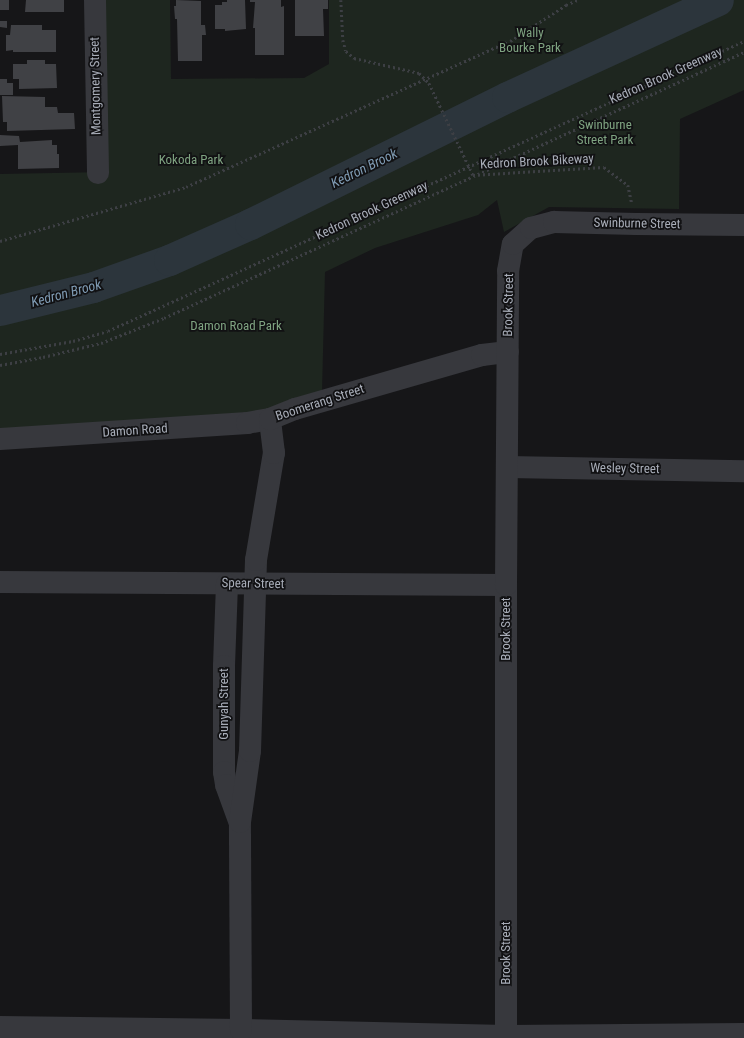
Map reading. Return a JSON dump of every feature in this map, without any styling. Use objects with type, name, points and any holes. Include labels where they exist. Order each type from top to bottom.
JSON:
[{"type":"street","name":"Montgomery Street","points":[[95,0],[98,173]]},
{"type":"street","name":"Swinburne Street","points":[[531,228],[554,222],[744,224]]},
{"type":"street","name":"Brook Street","points":[[506,1037],[508,271],[513,244],[531,228]]},
{"type":"street","name":"Boomerang Street","points":[[255,584],[256,560],[274,453],[270,419],[295,409],[482,355],[508,352]]},
{"type":"street","name":"Damon Road","points":[[0,440],[247,423],[270,419]]},
{"type":"street","name":"Wesley Street","points":[[507,467],[744,471]]},
{"type":"street","name":"Spear Street","points":[[0,582],[506,585]]},
{"type":"street","name":"Gunyah Street","points":[[227,584],[224,666],[224,772],[226,785],[240,822]]},
{"type":"street","name":"Gunyah Street","points":[[241,1030],[240,822],[250,750],[255,584]]},
{"type":"street","points":[[0,1027],[149,1033],[241,1030],[506,1037],[744,1034]]},
{"type":"path","points":[[341,0],[343,40],[346,51],[354,58],[419,74],[425,79],[429,83],[473,175]]},
{"type":"path","points":[[0,241],[186,187],[510,41],[566,5],[577,0]]},
{"type":"path","points":[[0,354],[73,341],[108,331],[469,168],[744,41]]},
{"type":"path","name":"Kedron Brook Greenway","points":[[0,365],[43,357],[101,343],[164,318],[744,52]]},
{"type":"path","name":"Kedron Brook Bikeway","points":[[473,175],[604,168],[628,185],[636,224]]},
{"type":"green space","points":[[104,0],[170,0],[171,79],[304,78],[329,64],[329,0],[744,0],[744,90],[680,119],[679,209],[549,207],[504,232],[497,200],[478,215],[375,248],[325,272],[322,392],[267,411],[0,431],[0,174],[107,172]]},
{"type":"building","points":[[0,0],[9,0],[9,10],[0,10]]},
{"type":"building","points":[[26,0],[64,0],[64,12],[25,12]]},
{"type":"building","points":[[176,0],[201,1],[201,25],[205,25],[206,35],[202,35],[202,61],[178,61],[177,19],[175,19],[174,6],[176,6]]},
{"type":"building","points":[[227,0],[245,0],[246,29],[225,31],[225,29],[215,29],[215,5],[222,5],[222,2],[227,2]]},
{"type":"building","points":[[250,0],[281,0],[281,7],[284,6],[284,55],[255,55],[255,28],[253,28],[255,2],[250,2]]},
{"type":"building","points":[[295,0],[328,0],[328,9],[323,9],[324,36],[295,36]]},
{"type":"building","points":[[0,21],[7,21],[7,28],[0,27]]},
{"type":"building","points":[[11,25],[42,25],[42,30],[56,30],[56,52],[6,51],[6,35],[10,35]]},
{"type":"building","points":[[27,60],[45,60],[45,64],[56,64],[57,88],[19,89],[19,79],[13,79],[13,64],[27,64]]},
{"type":"building","points":[[0,79],[7,79],[7,83],[13,83],[13,95],[0,95]]},
{"type":"building","points":[[2,96],[45,97],[45,107],[57,107],[58,113],[74,113],[75,129],[7,131],[7,122],[3,122]]},
{"type":"building","points":[[0,135],[19,136],[20,142],[52,140],[52,145],[57,145],[57,154],[59,154],[59,168],[18,169],[18,145],[0,146]]},
{"type":"waterway","name":"Kedron Brook","points":[[0,310],[93,287],[169,260],[250,224],[507,97],[718,0]]},
{"type":"park label","name":"Wally Bourke Park","points":[[530,42]]},
{"type":"park label","name":"Swinburne Street Park","points":[[605,134]]},
{"type":"park label","name":"Kokoda Park","points":[[191,160]]},
{"type":"park label","name":"Damon Road Park","points":[[236,326]]}]
